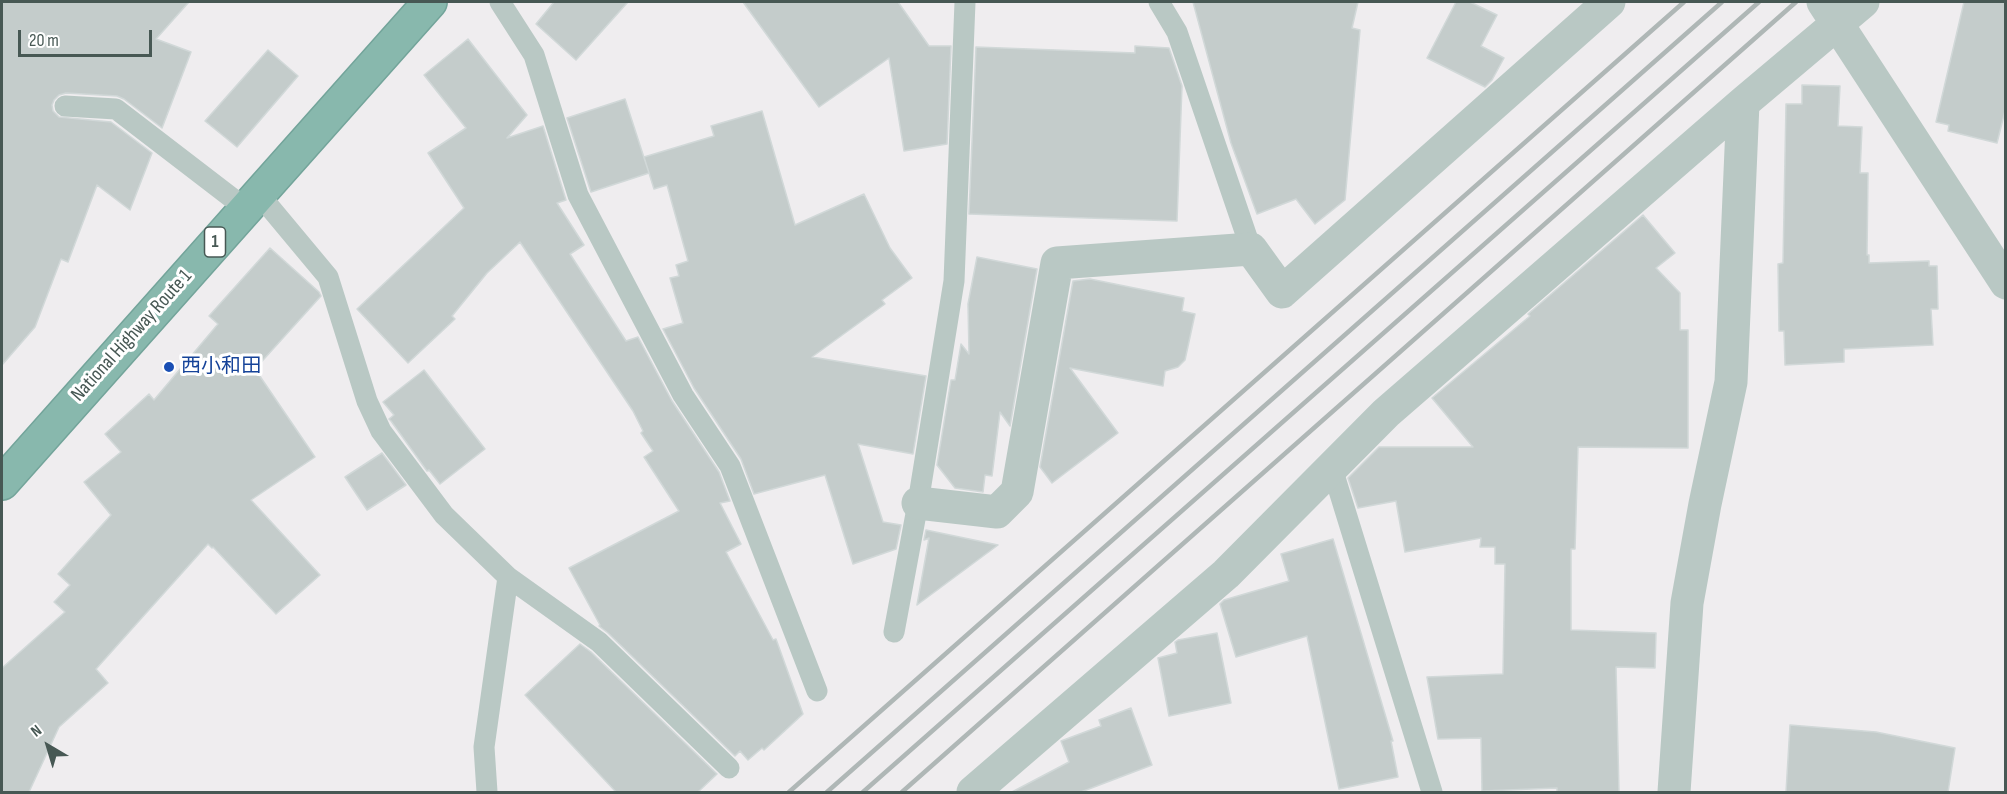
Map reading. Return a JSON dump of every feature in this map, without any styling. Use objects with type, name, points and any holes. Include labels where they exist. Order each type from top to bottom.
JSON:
[{"type":"highway","name":"National Highway Route 1","points":[[2,483],[430,2]]},
{"type":"street","points":[[918,502],[997,512],[1017,492],[1057,263],[1251,249],[1282,292],[1609,2]]},
{"type":"street","points":[[973,792],[1226,574],[1386,413],[1743,103],[1831,13],[1863,2]]},
{"type":"street","points":[[1831,13],[2006,283]]},
{"type":"street","points":[[1674,792],[1687,603],[1731,382],[1743,103]]},
{"type":"lane","points":[[500,2],[534,55],[579,195],[683,395],[729,466],[818,691]]},
{"type":"lane","points":[[894,632],[954,281],[965,2]]},
{"type":"lane","points":[[1159,2],[1177,32],[1251,249]]},
{"type":"lane","points":[[65,106],[116,109],[252,201],[328,277],[367,401],[381,431],[444,514],[508,577],[599,642],[729,768]]},
{"type":"lane","points":[[1332,468],[1432,792]]},
{"type":"lane","points":[[487,792],[484,747],[508,577]]},
{"type":"building","points":[[2,2],[189,2],[156,39],[191,52],[162,128],[117,96],[66,93],[54,100],[53,111],[59,117],[111,122],[152,153],[130,210],[97,185],[68,262],[61,259],[35,327],[2,365]]},
{"type":"building","points":[[554,2],[628,2],[576,60],[536,24]]},
{"type":"building","points":[[743,2],[898,2],[929,46],[951,46],[947,144],[904,151],[889,58],[819,107]]},
{"type":"building","points":[[1193,2],[1358,2],[1352,28],[1360,30],[1345,200],[1315,224],[1296,199],[1257,214],[1231,143]]},
{"type":"building","points":[[1456,2],[1470,2],[1497,15],[1481,46],[1504,58],[1492,80],[1485,87],[1427,58]]},
{"type":"building","points":[[1964,2],[2006,2],[2006,107],[1997,143],[1948,131],[1949,125],[1936,122]]},
{"type":"building","points":[[468,39],[527,115],[507,138],[543,126],[566,200],[557,203],[584,245],[570,254],[626,341],[638,337],[672,401],[719,472],[730,501],[720,503],[741,544],[726,552],[773,640],[776,639],[803,714],[764,750],[762,748],[748,760],[740,751],[735,756],[599,626],[569,568],[679,511],[644,457],[653,451],[641,433],[643,431],[633,411],[520,242],[487,273],[452,316],[455,319],[408,363],[357,309],[464,208],[428,153],[466,128],[424,75]]},
{"type":"building","points":[[1135,46],[1169,48],[1182,86],[1177,221],[969,214],[976,47],[1135,53]]},
{"type":"building","points":[[268,50],[298,76],[237,147],[205,121]]},
{"type":"building","points":[[1802,85],[1840,86],[1838,126],[1862,127],[1860,173],[1868,173],[1867,255],[1869,255],[1869,263],[1929,261],[1929,266],[1937,266],[1938,309],[1931,309],[1933,345],[1844,349],[1844,362],[1785,365],[1784,331],[1779,331],[1778,264],[1783,263],[1786,104],[1802,104]]},
{"type":"building","points":[[625,99],[649,173],[591,192],[567,118]]},
{"type":"building","points":[[762,111],[795,225],[864,194],[890,248],[912,278],[882,300],[885,304],[812,357],[926,376],[913,454],[858,444],[883,522],[901,525],[896,549],[853,564],[825,475],[754,494],[741,459],[694,388],[663,329],[683,323],[670,278],[679,276],[676,265],[688,261],[667,185],[654,189],[644,157],[714,136],[711,126]]},
{"type":"building","points":[[1643,215],[1675,253],[1656,268],[1680,293],[1680,330],[1688,330],[1688,448],[1578,447],[1575,549],[1571,549],[1571,630],[1656,633],[1655,668],[1616,667],[1619,792],[1557,792],[1557,788],[1482,791],[1481,738],[1438,739],[1427,677],[1503,674],[1505,564],[1495,564],[1495,547],[1480,547],[1481,538],[1405,552],[1396,501],[1358,508],[1348,478],[1379,447],[1473,447],[1432,398],[1530,316],[1528,314]]},
{"type":"building","points":[[270,248],[321,296],[255,369],[315,457],[251,500],[320,575],[276,614],[208,544],[96,669],[108,683],[59,727],[29,792],[2,792],[2,668],[65,612],[54,602],[70,585],[58,574],[111,515],[84,482],[121,452],[105,434],[149,394],[154,400],[218,324],[209,316]]},
{"type":"building","points":[[977,257],[1037,269],[1010,426],[1000,412],[992,476],[985,475],[983,492],[955,488],[937,465],[951,380],[955,380],[961,344],[969,354],[968,304]]},
{"type":"building","points":[[1090,279],[1184,298],[1182,311],[1195,314],[1185,360],[1178,367],[1165,371],[1163,386],[1070,368],[1118,433],[1052,483],[1040,467],[1073,281]]},
{"type":"building","points":[[424,370],[485,449],[440,484],[429,470],[427,471],[389,419],[394,415],[383,402]]},
{"type":"building","points":[[382,453],[406,485],[367,510],[345,477]]},
{"type":"building","points":[[926,530],[998,545],[917,605],[929,538],[924,540]]},
{"type":"building","points":[[1333,539],[1393,741],[1391,741],[1398,777],[1339,789],[1307,636],[1236,657],[1220,604],[1224,600],[1289,581],[1281,554]]},
{"type":"building","points":[[1217,633],[1231,703],[1169,716],[1158,658],[1177,653],[1175,642],[1178,640]]},
{"type":"building","points":[[580,644],[717,774],[698,792],[616,792],[525,695]]},
{"type":"building","points":[[1131,708],[1152,765],[1081,792],[1012,792],[1069,762],[1061,741],[1101,726],[1099,720]]},
{"type":"building","points":[[1790,725],[1876,732],[1955,748],[1948,792],[1786,792]]},
{"type":"railway","points":[[789,792],[1684,2]]},
{"type":"railway","points":[[827,792],[1722,2]]},
{"type":"railway","points":[[863,792],[1759,2]]},
{"type":"railway","points":[[902,792],[1796,2]]},
{"type":"place","name":"西小和田","points":[[169,367]]}]
